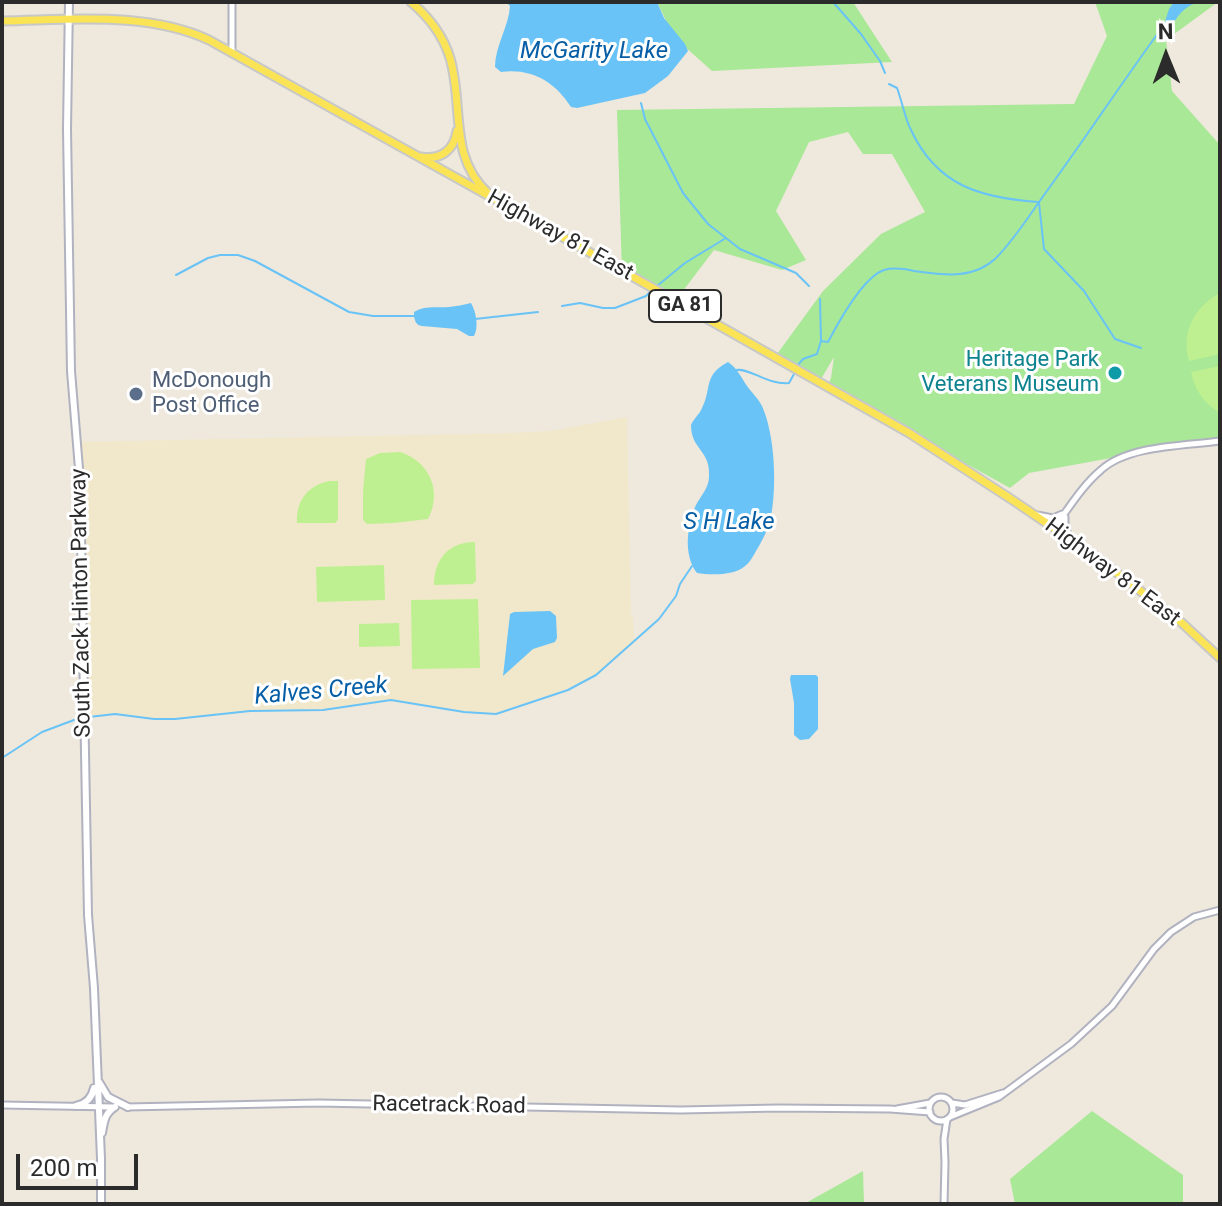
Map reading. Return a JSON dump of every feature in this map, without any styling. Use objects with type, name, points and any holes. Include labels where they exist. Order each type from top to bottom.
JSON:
[{"type":"main road","name":"South Zack Hinton Parkway","points":[[69,2],[67,131],[71,371],[80,481],[88,915],[94,988],[101,1204]]},
{"type":"main road","name":"GA 81","points":[[411,2],[434,26],[446,49],[470,172],[496,200]]},
{"type":"main road","name":"Highway 81 East","points":[[2,21],[136,21],[195,34],[232,53],[909,433],[1095,556],[1182,623],[1220,658]]},
{"type":"main road","points":[[414,156],[434,158],[445,153],[455,142],[459,123]]},
{"type":"main road","points":[[76,1106],[91,1097],[97,1077]]},
{"type":"main road","points":[[97,1077],[108,1097],[128,1107]]},
{"type":"main road","points":[[100,1144],[105,1116],[115,1107]]},
{"type":"main road","points":[[101,1187],[108,1172]]},
{"type":"street","points":[[232,2],[232,53]]},
{"type":"street","points":[[1053,529],[1088,482],[1113,461],[1138,452],[1220,441]]},
{"type":"street","points":[[1030,512],[1053,518],[1066,512]]},
{"type":"street","points":[[1066,512],[1065,528],[1073,542]]},
{"type":"street","points":[[934,1118],[940,1121],[993,1101],[1004,1093],[1088,1030],[1112,1006],[1154,949],[1171,932],[1194,917],[1220,910]]},
{"type":"street","points":[[944,1139],[930,1112],[931,1103],[941,1098],[957,1106],[965,1105],[1004,1093]]},
{"type":"street","name":"Racetrack Road","points":[[2,1105],[128,1107],[318,1103],[681,1110],[896,1109],[930,1112]]},
{"type":"street","name":"Racetrack Road","points":[[896,1109],[931,1103]]},
{"type":"street","points":[[944,1204],[944,1139],[948,1118],[953,1110],[951,1103]]},
{"type":"shaded area","points":[[627,417],[634,642],[596,675],[568,690],[496,714],[382,701],[323,710],[250,711],[175,719],[115,714],[84,716],[77,442],[511,433],[551,431]]},
{"type":"green space","points":[[657,2],[853,2],[892,62],[712,71],[674,37]]},
{"type":"green space","points":[[1095,2],[1218,2],[1166,40],[1172,91],[1220,145],[1220,441],[1029,473],[1010,488],[827,387],[834,357],[817,386],[772,361],[823,291],[881,234],[925,212],[892,154],[863,154],[848,132],[809,142],[776,211],[806,260],[782,270],[714,250],[673,304],[622,274],[617,110],[1074,104],[1107,36]]},
{"type":"green space","points":[[1220,293],[1220,354],[1189,361],[1187,340],[1192,321],[1203,305]]},
{"type":"green space","points":[[1220,366],[1220,413],[1201,396],[1191,372]]},
{"type":"green space","points":[[400,452],[419,462],[430,478],[434,498],[428,519],[367,524],[363,520],[366,459],[380,453]]},
{"type":"green space","points":[[338,481],[338,520],[335,523],[297,523],[298,508],[304,496],[321,483]]},
{"type":"green space","points":[[475,542],[476,581],[473,584],[434,585],[437,567],[445,554],[458,545]]},
{"type":"green space","points":[[384,565],[385,600],[317,602],[316,567]]},
{"type":"green space","points":[[478,599],[480,668],[412,669],[411,600]]},
{"type":"green space","points":[[399,623],[400,646],[359,647],[359,624]]},
{"type":"green space","points":[[1092,1111],[1183,1175],[1183,1204],[1015,1204],[1010,1179]]},
{"type":"green space","points":[[863,1171],[864,1204],[804,1204]]},
{"type":"water","name":"McGarity Lake","points":[[506,2],[657,2],[664,18],[688,51],[668,76],[645,93],[571,107],[558,90],[542,79],[523,72],[501,72],[495,67],[509,14],[510,6]]},
{"type":"water","points":[[1174,2],[1198,2],[1184,10],[1161,34],[1169,9]]},
{"type":"water","points":[[471,303],[476,320],[474,336],[457,329],[416,323],[414,312],[422,308]]},
{"type":"water","name":"S H Lake","points":[[728,362],[759,400],[766,418],[774,461],[773,505],[766,532],[747,564],[728,573],[697,573],[688,549],[690,522],[708,484],[709,468],[694,440],[691,425],[705,401],[711,377]]},
{"type":"water","points":[[550,611],[556,616],[555,642],[533,649],[503,676],[510,614]]},
{"type":"water","points":[[791,675],[818,677],[818,729],[809,739],[800,740],[794,735]]},
{"type":"waterway","points":[[833,2],[861,34],[885,73]]},
{"type":"waterway","name":"Kalves Creek","points":[[821,341],[828,342],[860,291],[884,270],[968,273],[996,258],[1021,228],[1161,29]]},
{"type":"waterway","points":[[889,84],[897,88],[909,126],[922,149],[948,176],[980,192],[1038,202]]},
{"type":"waterway","points":[[641,103],[645,119],[683,193],[708,224],[740,249],[796,273],[809,286]]},
{"type":"waterway","name":"Kalves Creek","points":[[1039,203],[1044,249],[1084,291],[1115,339],[1141,348]]},
{"type":"waterway","points":[[657,286],[685,263],[726,238]]},
{"type":"waterway","points":[[176,275],[208,258],[238,255],[255,261],[349,312],[373,316],[414,316]]},
{"type":"waterway","points":[[562,306],[580,303],[615,308],[651,291]]},
{"type":"waterway","name":"Kalves Creek","points":[[798,365],[803,359],[817,354],[821,341],[820,299]]},
{"type":"waterway","points":[[475,319],[538,312]]},
{"type":"waterway","name":"Kalves Creek","points":[[736,370],[781,383],[789,383],[794,374]]},
{"type":"waterway","name":"Kalves Creek","points":[[89,717],[115,714],[175,719],[250,711],[323,710],[391,700],[496,714],[568,690],[596,675],[659,619],[692,566]]},
{"type":"waterway","name":"Kalves Creek","points":[[2,758],[42,732],[82,717]]},
{"type":"place","name":"Heritage Park Veterans Museum","points":[[1115,373]]},
{"type":"place","name":"McDonough Post Office","points":[[136,394]]}]
